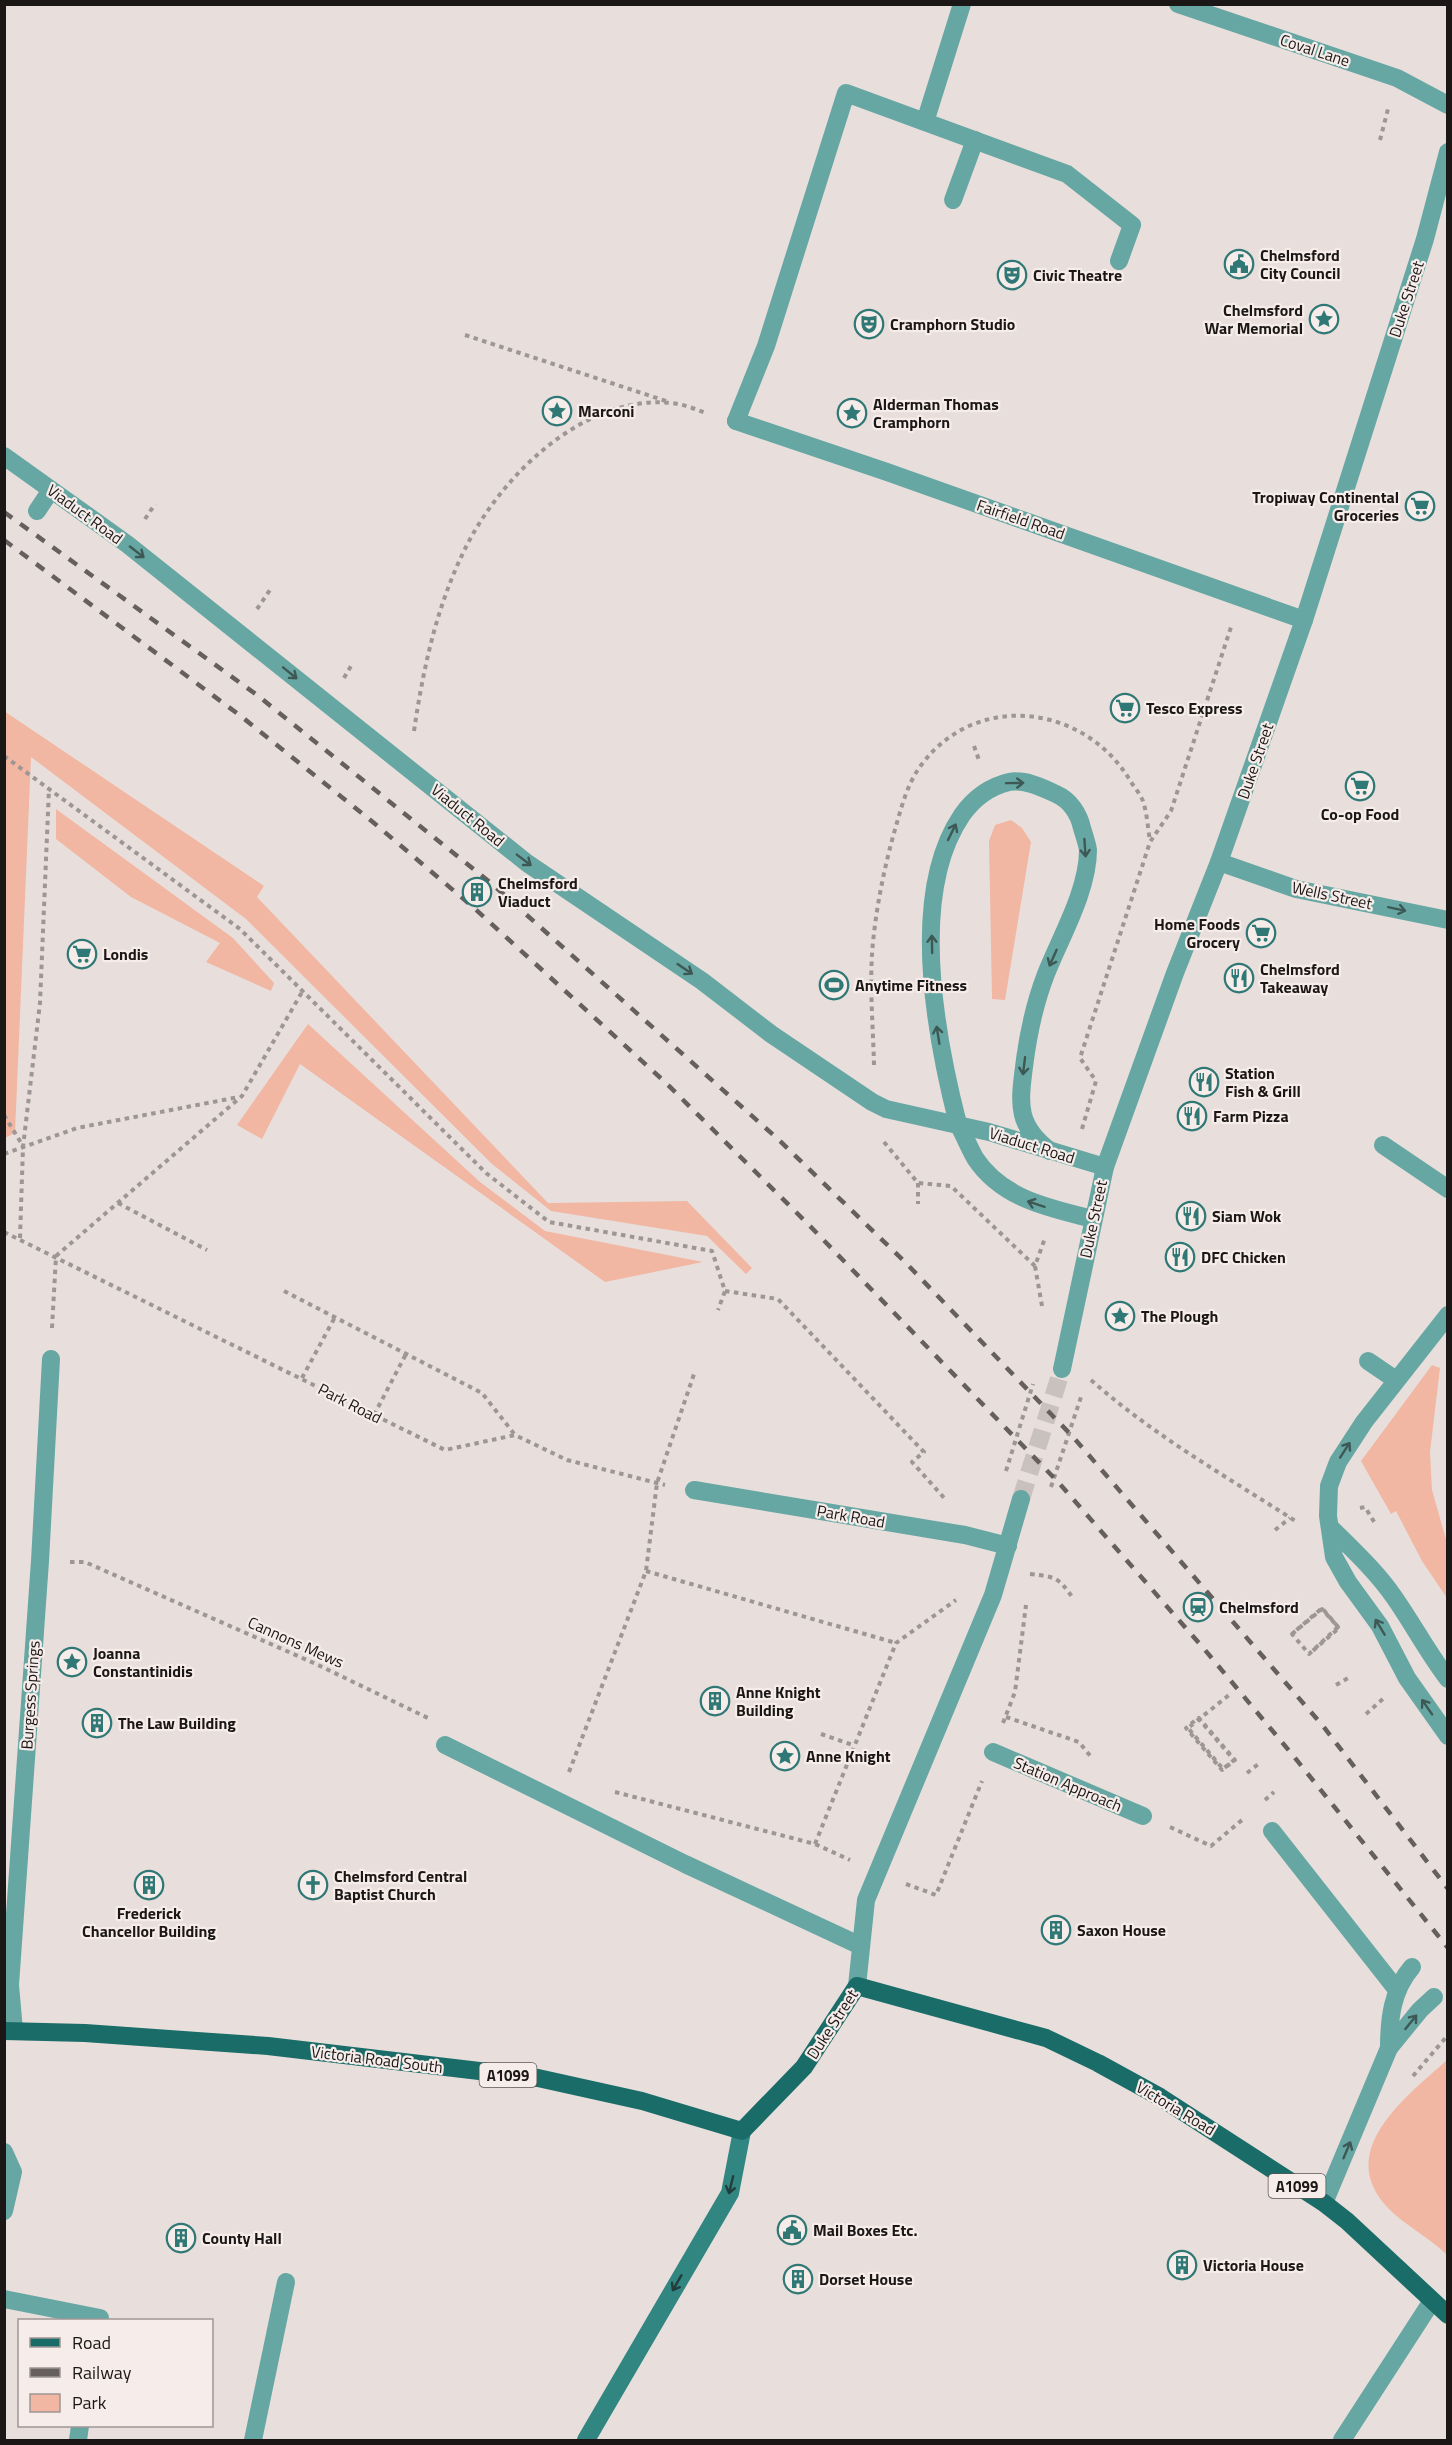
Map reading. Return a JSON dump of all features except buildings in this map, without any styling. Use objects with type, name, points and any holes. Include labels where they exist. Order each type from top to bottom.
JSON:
[{"type":"main road","name":"Duke Street","points":[[742,2131],[804,2067],[857,1986]]},
{"type":"main road","name":"Victoria Road","points":[[857,1986],[1001,2024],[1057,2043],[1160,2097],[1324,2203],[1448,2315]]},
{"type":"main road","name":"Victoria Road South","points":[[9,2031],[268,2046],[538,2078],[642,2101],[742,2131]]},
{"type":"street","points":[[925,122],[962,4]]},
{"type":"street","name":"Coval Lane","points":[[1178,4],[1397,78],[1448,105]]},
{"type":"street","points":[[736,421],[766,346],[846,93],[1067,174],[1132,225],[1119,261]]},
{"type":"street","points":[[953,200],[975,140]]},
{"type":"street","name":"Duke Street","points":[[1064,1363],[1105,1167],[1175,973],[1219,862],[1304,620],[1425,239],[1448,152]]},
{"type":"street","name":"Fairfield Road","points":[[736,421],[1304,620]]},
{"type":"street","name":"Viaduct Road","points":[[4,456],[127,544],[527,863],[702,981],[771,1034],[872,1102],[886,1109],[958,1124],[1105,1167]]},
{"type":"street","points":[[37,511],[51,490]]},
{"type":"street","points":[[958,1124],[943,1066],[933,1003],[932,914],[940,863],[953,828],[970,803],[989,788],[1012,782],[1036,784],[1063,797],[1079,816],[1088,850],[1075,908],[1036,999],[1027,1040],[1021,1088],[1023,1119],[1034,1138],[1051,1151]]},
{"type":"street","name":"Wells Street","points":[[1219,862],[1296,889],[1448,920]]},
{"type":"street","name":"Viaduct Road","points":[[958,1124],[976,1159],[998,1183],[1023,1199],[1093,1219]]},
{"type":"street","points":[[1383,1145],[1448,1189]]},
{"type":"street","points":[[1448,1315],[1364,1422],[1338,1462],[1329,1486],[1328,1516],[1334,1557],[1348,1582],[1380,1626],[1407,1678],[1448,1736]]},
{"type":"street","name":"Burgess Springs","points":[[9,2031],[10,1985],[40,1561],[51,1359]]},
{"type":"street","points":[[1368,1361],[1396,1380]]},
{"type":"street","name":"Park Road","points":[[694,1490],[965,1535],[1008,1546]]},
{"type":"street","name":"Duke Street","points":[[857,1986],[866,1900],[993,1595],[1021,1499]]},
{"type":"street","points":[[1331,1528],[1365,1562],[1394,1597],[1432,1659],[1448,1679]]},
{"type":"street","points":[[445,1745],[685,1864],[861,1946]]},
{"type":"street","name":"Station Approach","points":[[993,1752],[1143,1816]]},
{"type":"street","points":[[1272,1831],[1397,1990]]},
{"type":"street","points":[[1389,2048],[1389,2023],[1397,1990],[1403,1977],[1412,1967]]},
{"type":"street","points":[[1324,2203],[1389,2048],[1420,2010],[1434,1997]]},
{"type":"street","points":[[586,2440],[729,2193],[742,2131]]},
{"type":"street","points":[[4,2152],[13,2172],[4,2211]]},
{"type":"street","points":[[253,2440],[286,2282]]},
{"type":"street","points":[[4,2299],[100,2319]]},
{"type":"street","points":[[1342,2440],[1432,2301]]},
{"type":"path","points":[[465,335],[673,403],[736,421]]},
{"type":"path","points":[[408,768],[421,684],[434,633],[463,553],[478,523],[530,460],[583,422],[625,408],[673,403]]},
{"type":"path","points":[[1073,1158],[1096,1081],[1080,1058],[1150,842],[1171,811],[1241,597]]},
{"type":"path","points":[[4,756],[240,929],[486,1173],[549,1221],[712,1251],[724,1291],[718,1310]]},
{"type":"path","points":[[20,1238],[23,1147],[40,1003],[49,787]]},
{"type":"path","points":[[51,1359],[56,1256],[242,1096],[302,992]]},
{"type":"path","points":[[4,1154],[77,1128],[242,1096]]},
{"type":"path","points":[[4,1115],[23,1147]]},
{"type":"path","points":[[918,1183],[918,1204]]},
{"type":"path","points":[[118,1203],[207,1250]]},
{"type":"path","points":[[1042,1307],[1035,1266],[1056,1210]]},
{"type":"path","name":"Park Road","points":[[4,1232],[445,1450],[515,1435]]},
{"type":"path","points":[[284,1291],[482,1393],[515,1435],[567,1460],[657,1484]]},
{"type":"path","points":[[724,1291],[778,1299],[924,1452],[912,1462],[948,1501]]},
{"type":"path","points":[[302,1378],[335,1317]]},
{"type":"path","points":[[374,1415],[406,1354]]},
{"type":"path","points":[[1064,1363],[1114,1401],[1290,1518],[1298,1523],[1305,1522]]},
{"type":"path","points":[[566,1779],[646,1570],[657,1484],[694,1374]]},
{"type":"path","points":[[1003,1480],[1034,1383]]},
{"type":"path","points":[[1050,1488],[1083,1392]]},
{"type":"path","points":[[1275,1530],[1290,1518]]},
{"type":"path","name":"Cannons Mews","points":[[40,1561],[84,1562],[316,1664],[432,1719]]},
{"type":"path","points":[[1028,1586],[1030,1565]]},
{"type":"path","points":[[646,1570],[896,1643]]},
{"type":"path","points":[[1029,1574],[1047,1576],[1061,1581],[1073,1599]]},
{"type":"path","points":[[815,1844],[896,1643],[961,1596]]},
{"type":"path","points":[[903,1882],[936,1895],[1016,1692],[1026,1598]]},
{"type":"path","points":[[1322,1608],[1338,1628],[1316,1647],[1309,1654],[1292,1634],[1322,1608]]},
{"type":"path","points":[[1336,1685],[1350,1677]]},
{"type":"path","points":[[1198,1717],[1206,1725],[1235,1760],[1222,1770],[1186,1728],[1198,1718],[1206,1726],[1234,1760],[1223,1770],[1188,1728],[1196,1722],[1204,1715],[1229,1695]]},
{"type":"path","points":[[1006,1717],[1021,1722]]},
{"type":"path","points":[[821,1734],[853,1745]]},
{"type":"path","points":[[1247,1773],[1262,1762]]},
{"type":"path","points":[[612,1791],[815,1844],[856,1863]]},
{"type":"green space","points":[[4,711],[264,886],[257,897],[548,1203],[687,1201],[752,1268],[746,1274],[707,1236],[551,1211],[492,1164],[246,919],[31,757],[15,1133],[5,1138]]},
{"type":"green space","points":[[56,809],[233,938],[274,983],[271,991],[206,962],[220,943],[131,897],[56,839]]},
{"type":"green space","points":[[1011,820],[1022,828],[1031,842],[1005,1000],[992,999],[989,841],[995,825]]},
{"type":"green space","points":[[308,1024],[480,1182],[545,1231],[703,1262],[605,1282],[300,1064],[262,1139],[237,1125]]},
{"type":"green space","points":[[1432,1365],[1440,1368],[1430,1452],[1432,1490],[1447,1543],[1447,1598],[1422,1561],[1396,1511],[1391,1514],[1361,1461]]},
{"type":"green space","points":[[1447,2060],[1447,2255],[1389,2209],[1374,2187],[1369,2166],[1372,2146],[1382,2127],[1396,2108]]},
{"type":"tunnel","points":[[1021,1499],[1062,1369]]},
{"type":"railway","points":[[4,512],[257,695],[492,884],[779,1140],[906,1263],[1074,1438],[1323,1726],[1448,1889]]},
{"type":"railway","points":[[4,540],[242,717],[374,823],[473,907],[665,1082],[808,1224],[1059,1483],[1205,1650],[1448,1948]]},
{"type":"place","name":"Chelmsford City Council","points":[[1239,264]]},
{"type":"place","name":"Civic Theatre","points":[[1012,275]]},
{"type":"place","name":"Chelmsford War Memorial","points":[[1324,319]]},
{"type":"place","name":"Cramphorn Studio","points":[[869,324]]},
{"type":"place","name":"Marconi","points":[[557,411]]},
{"type":"place","name":"Alderman Thomas Cramphorn","points":[[852,413]]},
{"type":"place","name":"Tropiway Continental Groceries","points":[[1420,506]]},
{"type":"place","name":"Tesco Express","points":[[1125,708]]},
{"type":"place","name":"Co-op Food","points":[[1360,786]]},
{"type":"place","name":"Chelmsford Viaduct","points":[[477,892]]},
{"type":"place","name":"Home Foods Grocery","points":[[1261,933]]},
{"type":"place","name":"Londis","points":[[82,954]]},
{"type":"place","name":"Chelmsford Takeaway","points":[[1239,978]]},
{"type":"place","name":"Anytime Fitness","points":[[834,985]]},
{"type":"place","name":"Station Fish & Grill","points":[[1204,1082]]},
{"type":"place","name":"Farm Pizza","points":[[1192,1116]]},
{"type":"place","name":"Siam Wok","points":[[1191,1216]]},
{"type":"place","name":"DFC Chicken","points":[[1180,1257]]},
{"type":"place","name":"The Plough","points":[[1120,1316]]},
{"type":"place","name":"Chelmsford","points":[[1198,1607]]},
{"type":"place","name":"Joanna Constantinidis","points":[[72,1662]]},
{"type":"place","name":"Anne Knight Building","points":[[715,1701]]},
{"type":"place","name":"The Law Building","points":[[97,1723]]},
{"type":"place","name":"Anne Knight","points":[[785,1756]]},
{"type":"place","name":"Frederick Chancellor Building","points":[[149,1885]]},
{"type":"place","name":"Chelmsford Central Baptist Church","points":[[313,1885]]},
{"type":"place","name":"Saxon House","points":[[1056,1930]]},
{"type":"place","name":"Mail Boxes Etc.","points":[[792,2230]]},
{"type":"place","name":"County Hall","points":[[181,2238]]},
{"type":"place","name":"Victoria House","points":[[1182,2265]]},
{"type":"place","name":"Dorset House","points":[[798,2279]]}]
